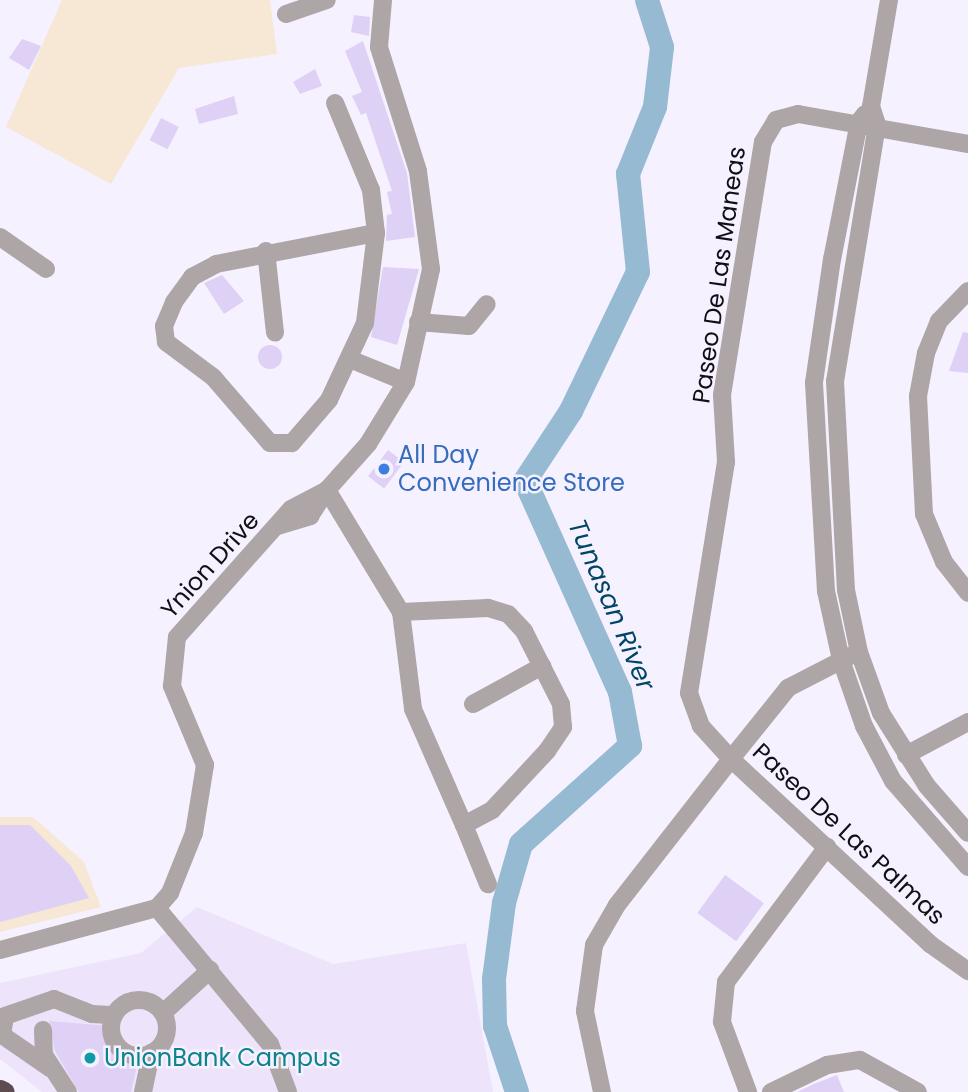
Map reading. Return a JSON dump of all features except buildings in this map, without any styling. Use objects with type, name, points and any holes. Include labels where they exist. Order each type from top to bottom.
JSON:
[{"type":"street","points":[[285,14],[327,0]]},
{"type":"street","points":[[278,526],[310,516],[327,490],[368,444],[406,382],[431,269],[418,171],[379,47],[383,0]]},
{"type":"street","points":[[889,0],[871,106],[877,125],[835,381],[839,514],[845,590],[859,652],[881,713],[906,755],[968,833]]},
{"type":"street","points":[[335,103],[371,190],[376,233],[373,282],[352,360],[329,400],[292,443],[277,445],[265,439],[213,377],[171,348],[164,335],[174,302],[192,277],[216,264],[266,251],[376,233]]},
{"type":"street","points":[[871,106],[859,122],[814,383],[826,591],[841,660],[864,726],[893,781],[968,867]]},
{"type":"street","name":"Paseo De Las Maneas","points":[[731,759],[701,726],[689,693],[726,462],[722,395],[763,142],[776,120],[798,114],[859,122]]},
{"type":"street","points":[[859,122],[968,144]]},
{"type":"street","points":[[0,237],[46,269]]},
{"type":"street","points":[[266,251],[275,333]]},
{"type":"street","points":[[968,291],[939,321],[926,353],[918,396],[924,513],[944,562],[968,593]]},
{"type":"street","points":[[418,322],[468,326],[487,304]]},
{"type":"street","points":[[352,360],[406,382]]},
{"type":"street","points":[[327,490],[401,612],[413,709],[488,884]]},
{"type":"street","name":"Ynion Drive","points":[[157,908],[170,893],[194,834],[204,775],[199,748],[172,686],[172,651],[188,618],[299,502],[327,490]]},
{"type":"street","points":[[401,612],[499,610],[517,623],[542,666],[564,715],[557,738],[492,810],[464,825]]},
{"type":"street","name":"Paseo De Las Palmas","points":[[859,652],[788,688],[731,759],[930,944],[968,971]]},
{"type":"street","points":[[473,704],[542,666]]},
{"type":"street","points":[[906,755],[968,722]]},
{"type":"street","points":[[602,1092],[585,1011],[594,945],[617,905],[731,759]]},
{"type":"street","points":[[748,1092],[722,1022],[720,998],[738,961],[827,847]]},
{"type":"street","points":[[0,950],[157,908],[270,1044],[288,1092]]},
{"type":"street","points":[[163,1013],[211,970]]},
{"type":"street","points":[[68,1092],[50,1068],[2,1035],[5,1016],[54,999],[92,1014],[114,1015],[138,999],[163,1013]]},
{"type":"street","points":[[143,1092],[151,1053],[166,1036],[163,1013]]},
{"type":"street","points":[[114,1015],[111,1031],[121,1049],[135,1056],[151,1053]]},
{"type":"street","points":[[43,1030],[50,1068]]},
{"type":"street","points":[[771,1092],[827,1065],[860,1060],[918,1092]]},
{"type":"shaded area","points":[[62,0],[270,0],[277,54],[179,68],[111,184],[6,127]]},
{"type":"shaded area","points":[[0,817],[33,817],[84,862],[101,907],[0,932]]},
{"type":"shaded area","points":[[197,907],[333,964],[466,943],[493,1092],[42,1092],[0,1059],[0,983],[141,953]]},
{"type":"waterway","name":"Tunasan River","points":[[517,1092],[495,1026],[494,979],[504,903],[521,844],[630,746],[620,692],[525,481],[571,411],[638,272],[628,174],[655,107],[662,47],[647,0]]},
{"type":"place","name":"All Day Convenience Store","points":[[384,469]]},
{"type":"place","name":"UnionBank Campus","points":[[90,1058]]}]
